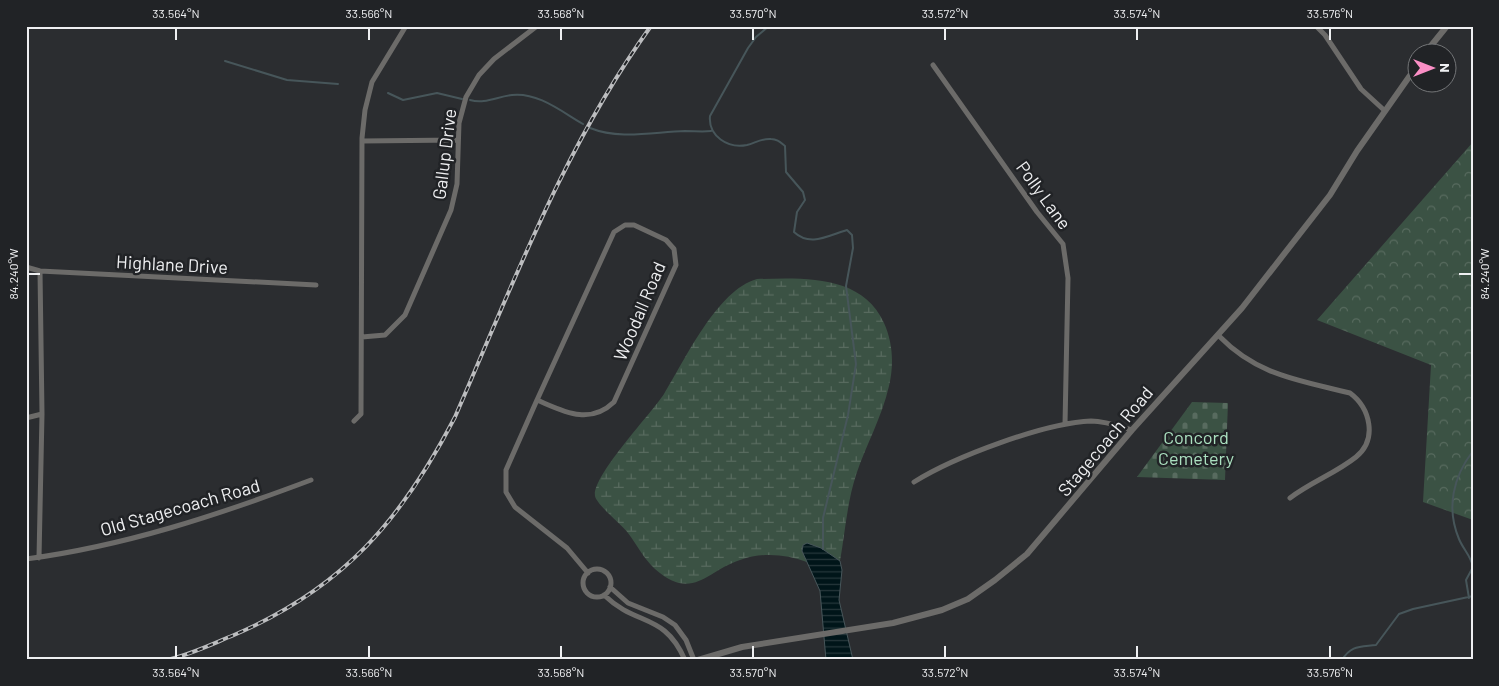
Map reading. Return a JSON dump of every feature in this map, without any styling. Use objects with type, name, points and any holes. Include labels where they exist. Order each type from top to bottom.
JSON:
[{"type":"street","points":[[354,420],[361,414],[362,141],[365,110],[372,82],[406,26]]},
{"type":"street","name":"Gallup Drive","points":[[362,337],[385,335],[405,315],[456,196],[458,140],[462,108],[472,84],[494,59],[537,26]]},
{"type":"street","points":[[1316,26],[1325,35],[1361,89],[1385,111]]},
{"type":"street","points":[[1434,42],[1447,26]]},
{"type":"street","name":"Polly Lane","points":[[933,65],[991,144],[1037,212],[1063,244],[1068,278],[1066,424]]},
{"type":"street","name":"Stagecoach Road","points":[[696,660],[742,647],[893,623],[942,610],[968,599],[996,580],[1027,554],[1132,430],[1219,336],[1330,195],[1406,81]]},
{"type":"street","points":[[362,141],[458,140]]},
{"type":"street","name":"Woodall Road","points":[[537,400],[578,416],[596,414],[614,402],[676,265],[675,253],[669,243],[634,224],[625,225],[614,232],[537,400],[506,470],[506,492],[515,507],[567,548],[588,573]]},
{"type":"street","name":"Highlane Drive","points":[[26,267],[40,271],[316,285]]},
{"type":"street","points":[[39,558],[42,414],[40,271]]},
{"type":"street","points":[[1219,336],[1241,357],[1256,366],[1350,394],[1358,400],[1368,417],[1368,436],[1358,456],[1290,498]]},
{"type":"street","points":[[26,418],[42,414]]},
{"type":"street","points":[[914,482],[950,462],[1066,424],[1091,421],[1132,430]]},
{"type":"street","name":"Old Stagecoach Road","points":[[26,559],[39,558],[170,528],[262,499],[311,480]]},
{"type":"street","points":[[604,595],[610,587],[610,579],[605,572],[596,569],[588,573],[584,581],[586,591],[594,596],[604,595],[625,612],[666,630],[676,640],[685,660]]},
{"type":"street","points":[[610,587],[628,603],[663,616],[676,624],[696,660]]},
{"type":"green space","points":[[1473,142],[1473,520],[1423,502],[1431,365],[1317,320]]},
{"type":"green space","points":[[757,279],[830,282],[846,287],[861,295],[874,307],[887,331],[892,354],[889,386],[853,486],[840,561],[821,548],[803,545],[802,551],[807,562],[774,555],[749,557],[728,565],[699,581],[690,584],[680,583],[668,579],[647,561],[628,533],[597,500],[595,496],[597,487],[612,460],[664,394],[703,328],[716,311],[742,286]]},
{"type":"green space","name":"Concord Cemetery","points":[[1192,402],[1228,403],[1225,480],[1137,477]]},
{"type":"shaded area","points":[[807,543],[821,548],[840,561],[842,570],[839,600],[853,660],[826,660],[820,591],[802,551],[803,545]]},
{"type":"waterway","points":[[769,26],[756,37],[748,48],[710,116],[710,123],[712,130],[726,143],[740,146],[773,139],[785,146],[786,172],[803,192],[805,200],[797,212],[794,232],[806,239],[813,240],[847,230],[852,235],[853,248],[846,286],[856,364],[848,415],[823,518],[823,549]]},
{"type":"waterway","points":[[225,61],[287,80],[338,84]]},
{"type":"waterway","points":[[388,93],[403,100],[437,93],[462,99]]},
{"type":"waterway","points":[[470,100],[486,101],[512,95],[522,95],[549,104],[583,124]]},
{"type":"waterway","points":[[590,128],[613,134],[711,131]]},
{"type":"waterway","points":[[1473,451],[1456,482],[1452,504],[1455,527],[1473,567]]},
{"type":"waterway","points":[[1469,598],[1466,580],[1473,567]]},
{"type":"waterway","points":[[1342,660],[1352,649],[1376,645],[1399,614],[1413,609],[1473,596]]},
{"type":"railway","points":[[166,660],[234,635],[273,616],[307,596],[338,573],[390,519],[413,488],[455,417],[542,216],[566,167],[620,72],[651,26]]}]
